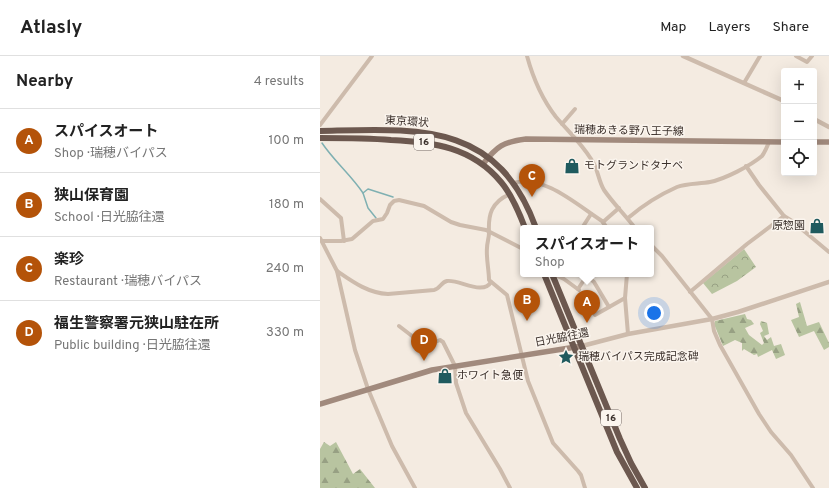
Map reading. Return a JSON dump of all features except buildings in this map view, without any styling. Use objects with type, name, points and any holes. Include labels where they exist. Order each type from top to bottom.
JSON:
[{"type":"highway","name":"東京環状","points":[[320,131],[375,130],[447,136],[472,147],[488,157]]},
{"type":"highway","name":"東京環状","points":[[320,138],[376,139],[438,144],[456,150],[483,164]]},
{"type":"highway","name":"16","points":[[488,157],[503,170],[513,183],[528,209],[535,225]]},
{"type":"highway","name":"16","points":[[483,164],[502,183],[510,194],[524,225]]},
{"type":"highway","name":"16","points":[[545,277],[617,452],[637,488]]},
{"type":"highway","name":"16","points":[[553,277],[630,463],[645,488]]},
{"type":"main road","name":"瑞穂あきる野八王子線","points":[[483,164],[502,144],[526,139],[781,142]]},
{"type":"main road","points":[[817,142],[829,142]]},
{"type":"main road","name":"日光脇往還","points":[[320,404],[422,373],[455,366],[582,346]]},
{"type":"street","points":[[320,125],[372,56]]},
{"type":"street","points":[[527,56],[536,82],[549,107],[562,124],[578,140],[593,160],[604,190],[633,225]]},
{"type":"street","points":[[683,56],[781,100]]},
{"type":"street","points":[[744,83],[760,56]]},
{"type":"street","points":[[796,56],[807,62],[812,56]]},
{"type":"street","points":[[562,124],[575,109]]},
{"type":"street","points":[[817,121],[829,127]]},
{"type":"street","points":[[628,218],[648,203],[678,187],[694,183],[709,182],[733,173],[746,166],[762,156],[769,142]]},
{"type":"street","points":[[746,166],[784,216],[829,252]]},
{"type":"street","points":[[513,183],[520,181],[540,183],[561,194],[603,222],[605,225]]},
{"type":"street","points":[[510,194],[496,203],[491,210],[486,250],[489,280],[507,295],[531,391],[553,444],[581,475],[585,488]]},
{"type":"street","points":[[320,200],[341,218],[344,241]]},
{"type":"street","points":[[321,239],[344,241],[352,239],[374,221],[383,219],[390,205],[394,201],[399,200],[424,206],[451,222],[489,231],[520,247]]},
{"type":"street","points":[[603,222],[619,208]]},
{"type":"street","points":[[584,225],[591,214]]},
{"type":"street","points":[[690,292],[747,244],[784,216]]},
{"type":"street","points":[[321,239],[337,271],[355,350],[368,389],[392,446],[415,488]]},
{"type":"street","points":[[654,248],[712,319],[714,331],[720,345],[759,414],[771,432],[800,467],[813,488]]},
{"type":"street","points":[[337,271],[367,289],[380,294],[437,289],[443,283],[448,281],[484,288],[489,286],[491,282]]},
{"type":"street","points":[[559,277],[579,290],[587,277]]},
{"type":"street","points":[[590,277],[609,307]]},
{"type":"street","points":[[627,277],[625,298],[628,334]]},
{"type":"street","name":"日光脇往還","points":[[582,346],[628,334],[712,319],[751,308],[829,282]]},
{"type":"street","points":[[595,315],[625,298]]},
{"type":"street","points":[[399,326],[425,346],[440,340],[444,342],[455,366],[456,383],[466,413],[510,488]]},
{"type":"green space","points":[[744,249],[756,267],[737,281],[712,294],[703,283]]},
{"type":"green space","points":[[800,302],[807,326],[819,322],[829,343],[829,347],[824,350],[814,331],[799,337],[791,320],[799,317],[796,304]]},
{"type":"green space","points":[[745,314],[747,319],[751,320],[754,324],[745,328],[749,335],[762,345],[764,343],[760,333],[763,331],[760,324],[761,321],[767,323],[769,334],[764,336],[767,340],[771,337],[774,346],[781,344],[785,355],[776,359],[772,350],[758,357],[757,354],[754,355],[744,349],[742,351],[742,343],[735,340],[723,346],[714,324],[715,321]]},
{"type":"green space","points":[[324,442],[330,446],[336,442],[353,474],[360,469],[375,488],[320,488],[320,449]]},
{"type":"waterway","points":[[322,143],[363,193],[368,189],[393,197]]},
{"type":"waterway","points":[[363,193],[368,208],[376,218]]},
{"type":"place","name":"モトグランドタナベ","points":[[572,166]]},
{"type":"place","name":"楽珍","points":[[532,197]]},
{"type":"place","name":"原惣園","points":[[817,226]]},
{"type":"place","name":"狭山保育園","points":[[527,321]]},
{"type":"place","name":"スパイスオート","points":[[587,323]]},
{"type":"place","name":"瑞穂バイパス完成記念碑","points":[[566,357]]},
{"type":"place","name":"福生警察署元狭山駐在所","points":[[424,361]]},
{"type":"place","name":"ホワイト急便","points":[[445,376]]}]
